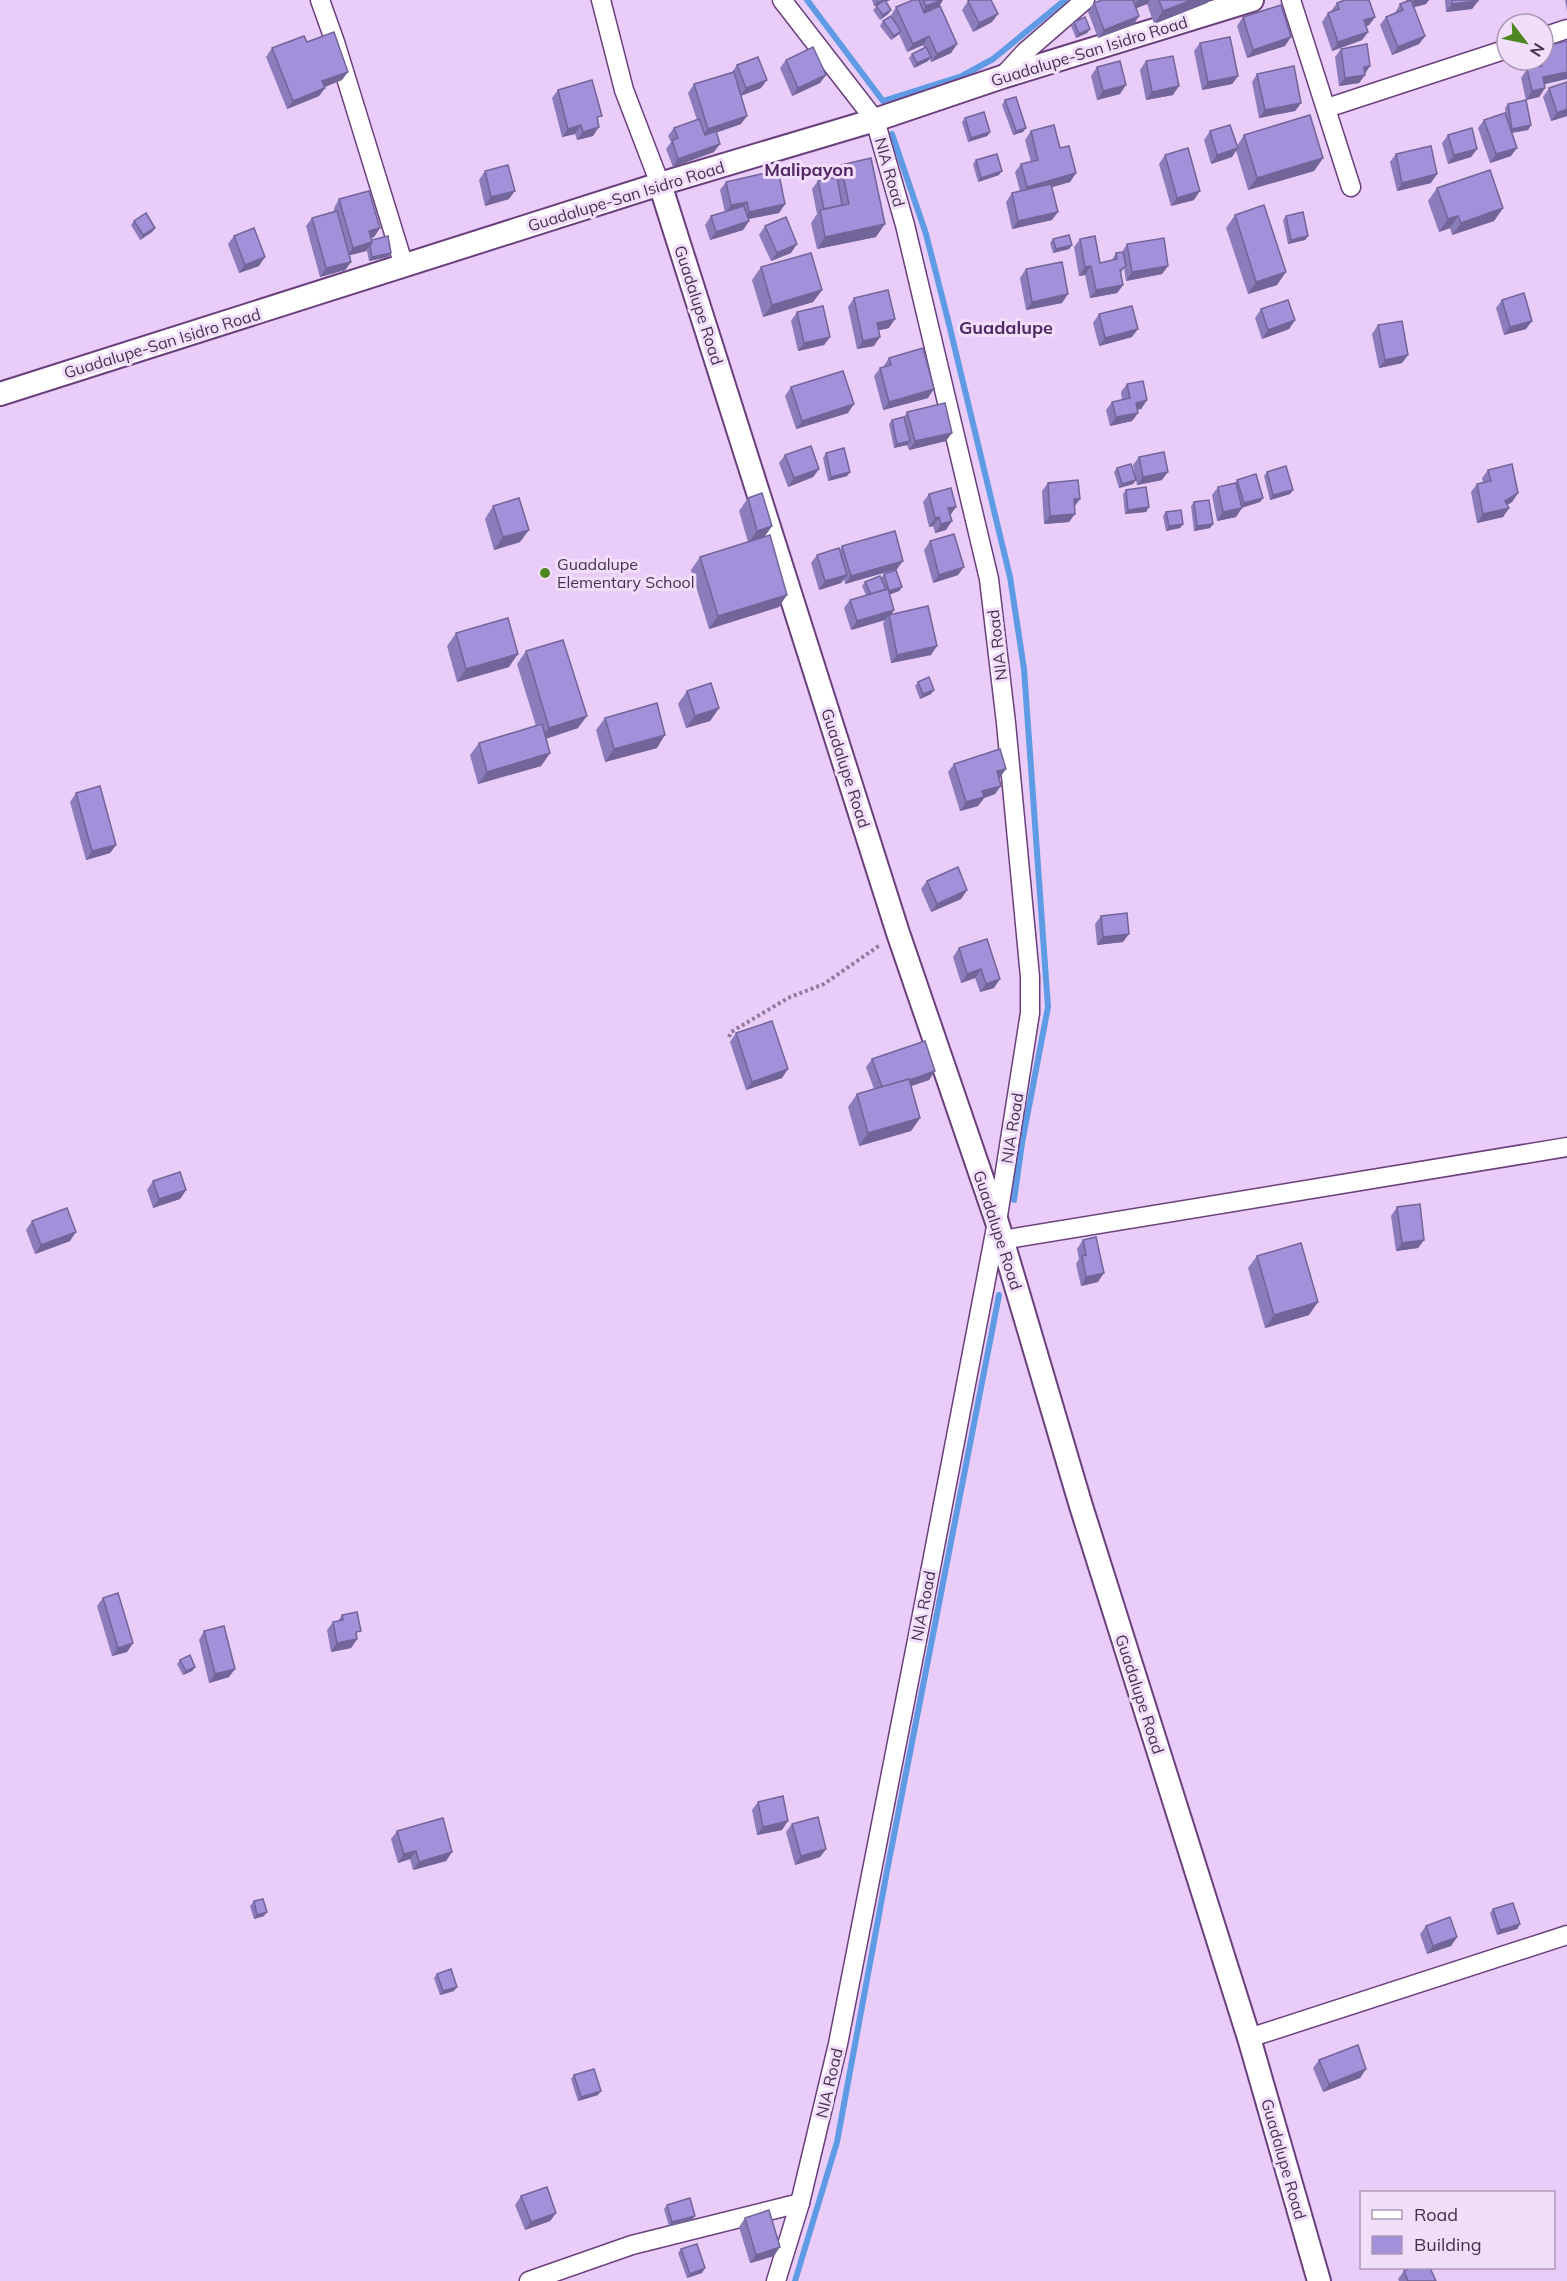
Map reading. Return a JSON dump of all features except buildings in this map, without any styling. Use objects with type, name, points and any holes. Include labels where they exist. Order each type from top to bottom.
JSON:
[{"type":"street","points":[[320,0],[404,266]]},
{"type":"street","points":[[601,0],[624,90],[660,184]]},
{"type":"street","name":"NIA Road","points":[[776,2281],[800,2204],[838,2044],[1000,1231],[1030,1013],[1030,977],[1006,723],[989,579],[905,225],[875,120],[782,0]]},
{"type":"street","points":[[1002,77],[1025,52],[1085,0]]},
{"type":"street","name":"Guadalupe-San Isidro Road","points":[[0,394],[660,184],[875,120],[1002,77],[1252,0]]},
{"type":"street","points":[[1291,0],[1351,188]]},
{"type":"street","points":[[1327,108],[1495,53]]},
{"type":"street","name":"Guadalupe Road","points":[[660,184],[898,933],[1000,1231],[1081,1506],[1249,2038],[1319,2281]]},
{"type":"street","points":[[1000,1231],[1567,1147]]},
{"type":"street","points":[[1249,2038],[1567,1935]]},
{"type":"street","points":[[529,2281],[632,2245],[800,2204]]},
{"type":"path","points":[[729,1036],[731,1032],[788,998],[824,984],[898,933]]},
{"type":"waterway","points":[[807,0],[883,101],[962,76],[993,59],[1065,0]]},
{"type":"waterway","points":[[892,134],[926,234],[948,320],[1010,577],[1024,669],[1048,1007],[1022,1143],[1014,1200]]},
{"type":"waterway","points":[[795,2281],[837,2142],[999,1295]]},
{"type":"place","name":"Guadalupe Elementary School","points":[[545,573]]},
{"type":"district","name":"Malipayon","points":[[809,169]]},
{"type":"district","name":"Guadalupe","points":[[1006,327]]}]
